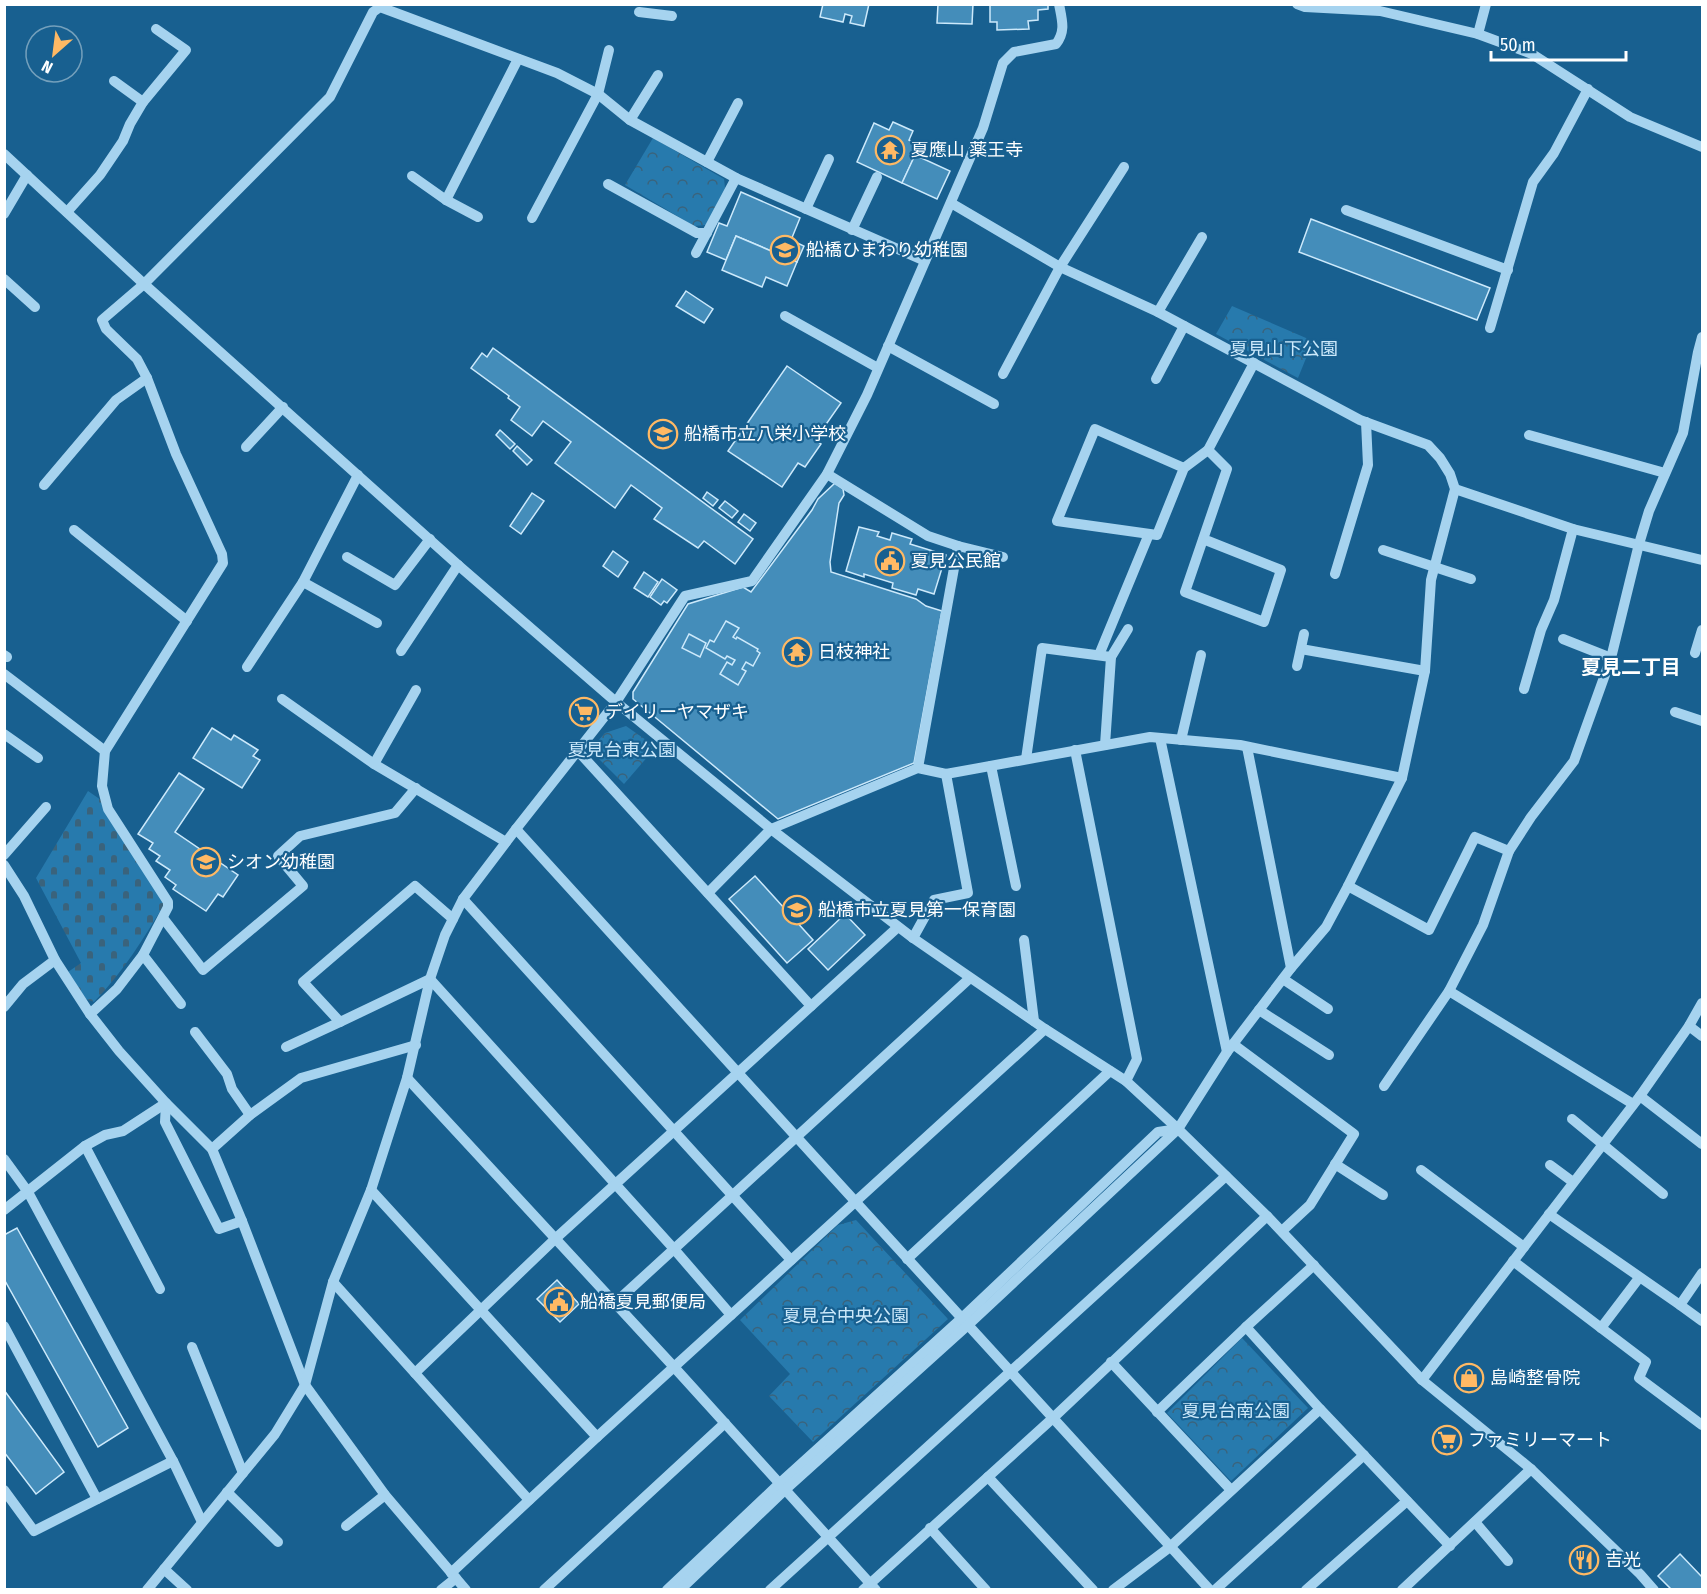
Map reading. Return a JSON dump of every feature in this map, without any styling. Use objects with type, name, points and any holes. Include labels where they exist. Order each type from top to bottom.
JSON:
[{"type":"street","points":[[147,1590],[275,1434],[305,1385],[333,1282],[371,1190],[407,1078],[430,979],[445,935],[463,899],[616,702],[685,596],[752,581],[827,474],[878,368],[951,203],[983,128],[1003,63],[1014,52],[1056,44],[1061,38],[1063,29],[1059,4]]},
{"type":"street","points":[[1297,4],[1305,7],[1380,11],[1478,34],[1532,54],[1630,117],[1702,147]]},
{"type":"street","points":[[1478,34],[1486,4]]},
{"type":"street","points":[[90,1014],[117,989],[143,955],[163,918],[168,902],[108,809],[102,786],[105,751],[223,563],[222,554],[176,454],[147,378],[137,359],[106,329],[102,320],[144,284],[330,97],[378,6],[557,73],[598,94],[630,120],[736,178],[925,261]]},
{"type":"street","points":[[639,12],[651,9],[672,16]]},
{"type":"street","points":[[67,212],[100,175],[123,141],[143,102],[186,50],[156,29]]},
{"type":"street","points":[[532,218],[598,94],[609,50]]},
{"type":"street","points":[[446,200],[518,58]]},
{"type":"street","points":[[630,120],[658,75]]},
{"type":"street","points":[[114,81],[143,102]]},
{"type":"street","points":[[1490,328],[1533,182],[1554,153],[1588,89]]},
{"type":"street","points":[[707,162],[738,103]]},
{"type":"street","points":[[4,154],[144,284],[458,565],[616,702],[771,829],[912,938],[1126,1081],[1267,1215],[1422,1380],[1531,1470],[1654,1590]]},
{"type":"street","points":[[806,209],[829,159]]},
{"type":"street","points":[[1003,375],[1060,267],[1124,167]]},
{"type":"street","points":[[4,214],[27,175]]},
{"type":"street","points":[[412,176],[446,200],[478,217]]},
{"type":"street","points":[[852,230],[877,177]]},
{"type":"street","points":[[696,253],[736,178]]},
{"type":"street","points":[[608,184],[697,233],[707,233]]},
{"type":"street","points":[[667,1590],[965,1322],[1158,1132],[1178,1128],[1230,1048],[1291,968],[1326,927],[1402,778],[1425,671],[1431,580],[1455,489],[1450,474],[1428,445],[1366,422],[1158,312],[1060,267],[951,203]]},
{"type":"street","points":[[1346,210],[1508,270]]},
{"type":"street","points":[[1158,312],[1202,237]]},
{"type":"street","points":[[4,279],[35,307]]},
{"type":"street","points":[[785,316],[878,368]]},
{"type":"street","points":[[1156,379],[1184,326]]},
{"type":"street","points":[[1384,1086],[1449,992],[1483,926],[1509,851],[1531,817],[1574,762],[1611,658],[1649,511],[1683,433],[1702,337]]},
{"type":"street","points":[[888,346],[994,404]]},
{"type":"street","points":[[1184,468],[1095,429],[1057,521],[1157,535],[1184,468],[1208,450],[1254,363]]},
{"type":"street","points":[[44,486],[116,400],[147,378]]},
{"type":"street","points":[[246,447],[283,407]]},
{"type":"street","points":[[1335,574],[1368,465],[1366,422]]},
{"type":"street","points":[[1529,435],[1665,473]]},
{"type":"street","points":[[1203,538],[1281,570],[1264,622],[1185,592],[1203,538],[1227,469],[1208,450]]},
{"type":"street","points":[[827,474],[928,536],[1003,557]]},
{"type":"street","points":[[246,667],[303,582],[358,475]]},
{"type":"street","points":[[1455,489],[1573,529],[1702,560]]},
{"type":"street","points":[[1524,688],[1541,630],[1554,600],[1573,529]]},
{"type":"street","points":[[74,530],[187,621]]},
{"type":"street","points":[[1098,655],[1149,534]]},
{"type":"street","points":[[347,557],[395,585],[430,539]]},
{"type":"street","points":[[918,768],[958,546]]},
{"type":"street","points":[[1383,550],[1471,579]]},
{"type":"street","points":[[401,651],[458,565]]},
{"type":"street","points":[[303,582],[378,623]]},
{"type":"street","points":[[1105,745],[1111,657],[1128,629]]},
{"type":"street","points":[[1695,653],[1702,630]]},
{"type":"street","points":[[1297,666],[1304,634]]},
{"type":"street","points":[[1563,639],[1611,658]]},
{"type":"street","points":[[1026,759],[1042,648],[1111,657]]},
{"type":"street","points":[[1301,649],[1425,671]]},
{"type":"street","points":[[1181,740],[1201,655]]},
{"type":"street","points":[[4,674],[105,751]]},
{"type":"street","points":[[374,764],[416,690]]},
{"type":"street","points":[[282,699],[374,764],[506,842]]},
{"type":"street","points":[[1675,712],[1702,721]]},
{"type":"street","points":[[4,734],[38,759]]},
{"type":"street","points":[[708,893],[771,829],[918,768],[946,774],[1150,737],[1247,747],[1402,778]]},
{"type":"street","points":[[1160,738],[1230,1048],[1354,1134],[1310,1205],[1282,1231]]},
{"type":"street","points":[[1247,747],[1291,968]]},
{"type":"street","points":[[577,750],[812,1006]]},
{"type":"street","points":[[1076,750],[1137,1059],[1126,1081]]},
{"type":"street","points":[[992,766],[1016,886]]},
{"type":"street","points":[[912,938],[934,900],[968,893],[946,774]]},
{"type":"street","points":[[163,918],[203,970],[303,886],[278,856],[300,836],[396,813],[416,788]]},
{"type":"street","points":[[4,855],[46,807]]},
{"type":"street","points":[[516,829],[1210,1590]]},
{"type":"street","points":[[1348,886],[1429,930],[1475,837],[1509,851]]},
{"type":"street","points":[[4,865],[24,896],[55,960],[90,1014],[118,1051],[212,1149],[305,1385],[385,1495],[466,1590]]},
{"type":"street","points":[[340,1022],[303,982],[415,886],[453,919]]},
{"type":"street","points":[[463,899],[790,1260]]},
{"type":"street","points":[[415,1373],[555,1239],[898,927]]},
{"type":"street","points":[[1024,940],[1034,1021]]},
{"type":"street","points":[[143,955],[181,1004]]},
{"type":"street","points":[[4,1007],[23,984],[55,960]]},
{"type":"street","points":[[615,1303],[970,978]]},
{"type":"street","points":[[286,1047],[430,979]]},
{"type":"street","points":[[430,979],[731,1315]]},
{"type":"street","points":[[1283,979],[1328,1009]]},
{"type":"street","points":[[1449,992],[1636,1100],[1702,1143]]},
{"type":"street","points":[[1422,1380],[1636,1100],[1689,1026],[1702,1003]]},
{"type":"street","points":[[1259,1010],[1329,1055]]},
{"type":"street","points":[[1689,1026],[1702,1036]]},
{"type":"street","points":[[441,1590],[529,1500],[1045,1029]]},
{"type":"street","points":[[195,1032],[227,1074],[232,1089],[250,1115]]},
{"type":"street","points":[[212,1149],[250,1115],[301,1078],[416,1045]]},
{"type":"street","points":[[907,1259],[1110,1071]]},
{"type":"street","points":[[407,1078],[783,1486],[870,1587],[930,1528],[1053,1418],[1267,1215]]},
{"type":"street","points":[[4,1210],[85,1146],[105,1135],[123,1131],[166,1103]]},
{"type":"street","points":[[166,1103],[165,1122],[219,1229],[242,1221]]},
{"type":"street","points":[[1572,1119],[1663,1194]]},
{"type":"street","points":[[85,1146],[160,1289]]},
{"type":"street","points":[[4,1159],[28,1192],[172,1461],[202,1522]]},
{"type":"street","points":[[1335,1164],[1383,1195]]},
{"type":"street","points":[[1550,1165],[1573,1182]]},
{"type":"street","points":[[1421,1170],[1524,1247]]},
{"type":"street","points":[[770,1590],[1226,1176]]},
{"type":"street","points":[[371,1190],[597,1437]]},
{"type":"street","points":[[1549,1214],[1702,1321]]},
{"type":"street","points":[[1513,1261],[1646,1362],[1639,1378],[1702,1425]]},
{"type":"street","points":[[1157,1412],[1314,1265]]},
{"type":"street","points":[[1680,1305],[1702,1273]]},
{"type":"street","points":[[1601,1328],[1639,1278]]},
{"type":"street","points":[[333,1282],[529,1500]]},
{"type":"street","points":[[4,1326],[98,1499]]},
{"type":"street","points":[[1246,1328],[1450,1546]]},
{"type":"street","points":[[192,1347],[243,1473]]},
{"type":"street","points":[[1111,1362],[1231,1490]]},
{"type":"street","points":[[1113,1590],[1170,1547],[1320,1409]]},
{"type":"street","points":[[544,1590],[725,1423]]},
{"type":"street","points":[[1215,1590],[1364,1455]]},
{"type":"street","points":[[4,1490],[34,1531],[172,1461]]},
{"type":"street","points":[[1402,1590],[1531,1470]]},
{"type":"street","points":[[988,1477],[1093,1590]]},
{"type":"street","points":[[680,1590],[783,1486]]},
{"type":"street","points":[[227,1492],[278,1542]]},
{"type":"street","points":[[346,1526],[385,1495]]},
{"type":"street","points":[[1306,1590],[1407,1501]]},
{"type":"street","points":[[1475,1522],[1508,1561]]},
{"type":"street","points":[[930,1528],[986,1590]]},
{"type":"street","points":[[164,1569],[187,1590]]},
{"type":"green space","points":[[653,138],[724,179],[725,188],[706,225],[694,226],[625,185]]},
{"type":"green space","name":"夏見山下公園","points":[[1232,306],[1313,341],[1298,378],[1216,334]]},
{"type":"green space","name":"夏見台東公園","points":[[626,726],[656,747],[624,784],[590,750],[605,733]]},
{"type":"green space","points":[[88,791],[101,800],[165,903],[124,967],[94,1002],[86,999],[68,972],[81,963],[36,878]]},
{"type":"green space","name":"夏見台中央公園","points":[[856,1220],[948,1319],[813,1442],[769,1396],[790,1374],[740,1320],[838,1225]]},
{"type":"green space","name":"夏見台南公園","points":[[1242,1338],[1308,1408],[1231,1481],[1167,1413]]},
{"type":"building","points":[[823,4],[869,4],[864,26],[850,23],[852,16],[845,14],[843,22],[820,17]]},
{"type":"building","points":[[938,4],[973,4],[972,24],[937,23]]},
{"type":"building","points":[[990,4],[1048,4],[1048,9],[1038,10],[1038,20],[1028,21],[1029,29],[997,30],[997,22],[990,22]]},
{"type":"building","name":"夏應山 薬王寺","points":[[893,122],[913,131],[909,140],[920,145],[902,183],[857,162],[874,123],[889,130]]},
{"type":"building","points":[[915,155],[950,171],[937,199],[902,183]]},
{"type":"building","points":[[741,192],[800,218],[791,240],[804,246],[797,262],[736,236],[726,260],[707,252],[719,223],[727,226]]},
{"type":"building","points":[[1311,219],[1490,288],[1477,320],[1299,252]]},
{"type":"building","points":[[736,236],[797,262],[787,286],[766,277],[762,287],[722,270]]},
{"type":"building","points":[[686,291],[713,309],[704,323],[676,306]]},
{"type":"building","points":[[493,348],[753,539],[735,564],[704,541],[698,548],[654,519],[662,508],[631,485],[615,508],[555,463],[571,442],[543,421],[532,436],[511,420],[520,407],[471,368],[482,353],[487,357]]},
{"type":"building","points":[[787,366],[841,403],[815,440],[821,444],[805,467],[798,463],[782,487],[728,451]]},
{"type":"building","points":[[500,430],[515,444],[510,449],[496,435]]},
{"type":"building","points":[[517,446],[532,460],[527,465],[513,451]]},
{"type":"building","name":"日枝神社","points":[[835,483],[843,489],[844,495],[839,503],[830,562],[831,572],[916,599],[926,606],[942,611],[914,763],[778,819],[633,699],[633,692],[688,604],[743,587],[751,592],[818,499]]},
{"type":"building","points":[[707,492],[718,500],[713,506],[703,498]]},
{"type":"building","points":[[532,493],[544,501],[521,534],[510,526]]},
{"type":"building","points":[[725,501],[738,511],[732,518],[719,508]]},
{"type":"building","points":[[744,514],[756,523],[750,531],[738,522]]},
{"type":"building","points":[[859,527],[879,532],[877,536],[890,540],[892,533],[912,539],[910,544],[946,555],[934,594],[918,589],[916,595],[892,588],[893,583],[846,571]]},
{"type":"building","points":[[613,551],[628,562],[618,577],[603,566]]},
{"type":"building","points":[[644,572],[658,582],[648,597],[634,588]]},
{"type":"building","points":[[662,579],[677,590],[667,603],[664,601],[661,605],[650,597]]},
{"type":"building","points":[[726,621],[739,628],[733,637],[758,649],[760,653],[753,666],[746,662],[742,669],[746,671],[738,685],[720,674],[727,662],[732,665],[735,660],[727,656],[725,659],[706,648],[710,640],[714,642]]},
{"type":"building","points":[[689,634],[706,643],[700,657],[682,648]]},
{"type":"building","points":[[212,728],[231,740],[234,735],[258,750],[253,756],[260,760],[242,788],[193,758]]},
{"type":"building","points":[[179,773],[204,789],[175,832],[238,875],[223,897],[218,894],[206,911],[173,889],[176,885],[165,877],[170,870],[156,861],[160,856],[149,849],[153,843],[138,834]]},
{"type":"building","points":[[755,876],[813,940],[787,963],[729,899]]},
{"type":"building","points":[[845,914],[865,935],[828,970],[808,949]]},
{"type":"building","points":[[17,1228],[128,1428],[98,1447],[4,1279],[4,1235]]},
{"type":"building","points":[[557,1280],[579,1304],[560,1322],[537,1299]]},
{"type":"building","points":[[4,1390],[64,1472],[36,1494],[4,1452]]},
{"type":"building","points":[[1680,1554],[1702,1577],[1702,1590],[1672,1590],[1658,1576]]},
{"type":"place","name":"夏應山 薬王寺","points":[[890,150]]},
{"type":"place","name":"船橋ひまわり幼稚園","points":[[785,250]]},
{"type":"place","name":"船橋市立八栄小学校","points":[[663,434]]},
{"type":"place","name":"夏見公民館","points":[[890,561]]},
{"type":"place","name":"日枝神社","points":[[797,652]]},
{"type":"place","name":"デイリーヤマザキ","points":[[584,712]]},
{"type":"place","name":"シオン幼稚園","points":[[206,862]]},
{"type":"place","name":"船橋市立夏見第一保育園","points":[[797,910]]},
{"type":"place","name":"船橋夏見郵便局","points":[[559,1302]]},
{"type":"place","name":"島崎整骨院","points":[[1469,1378]]},
{"type":"place","name":"ファミリーマート","points":[[1447,1440]]},
{"type":"place","name":"吉光","points":[[1584,1560]]},
{"type":"district","name":"夏見二丁目","points":[[1631,667]]}]
